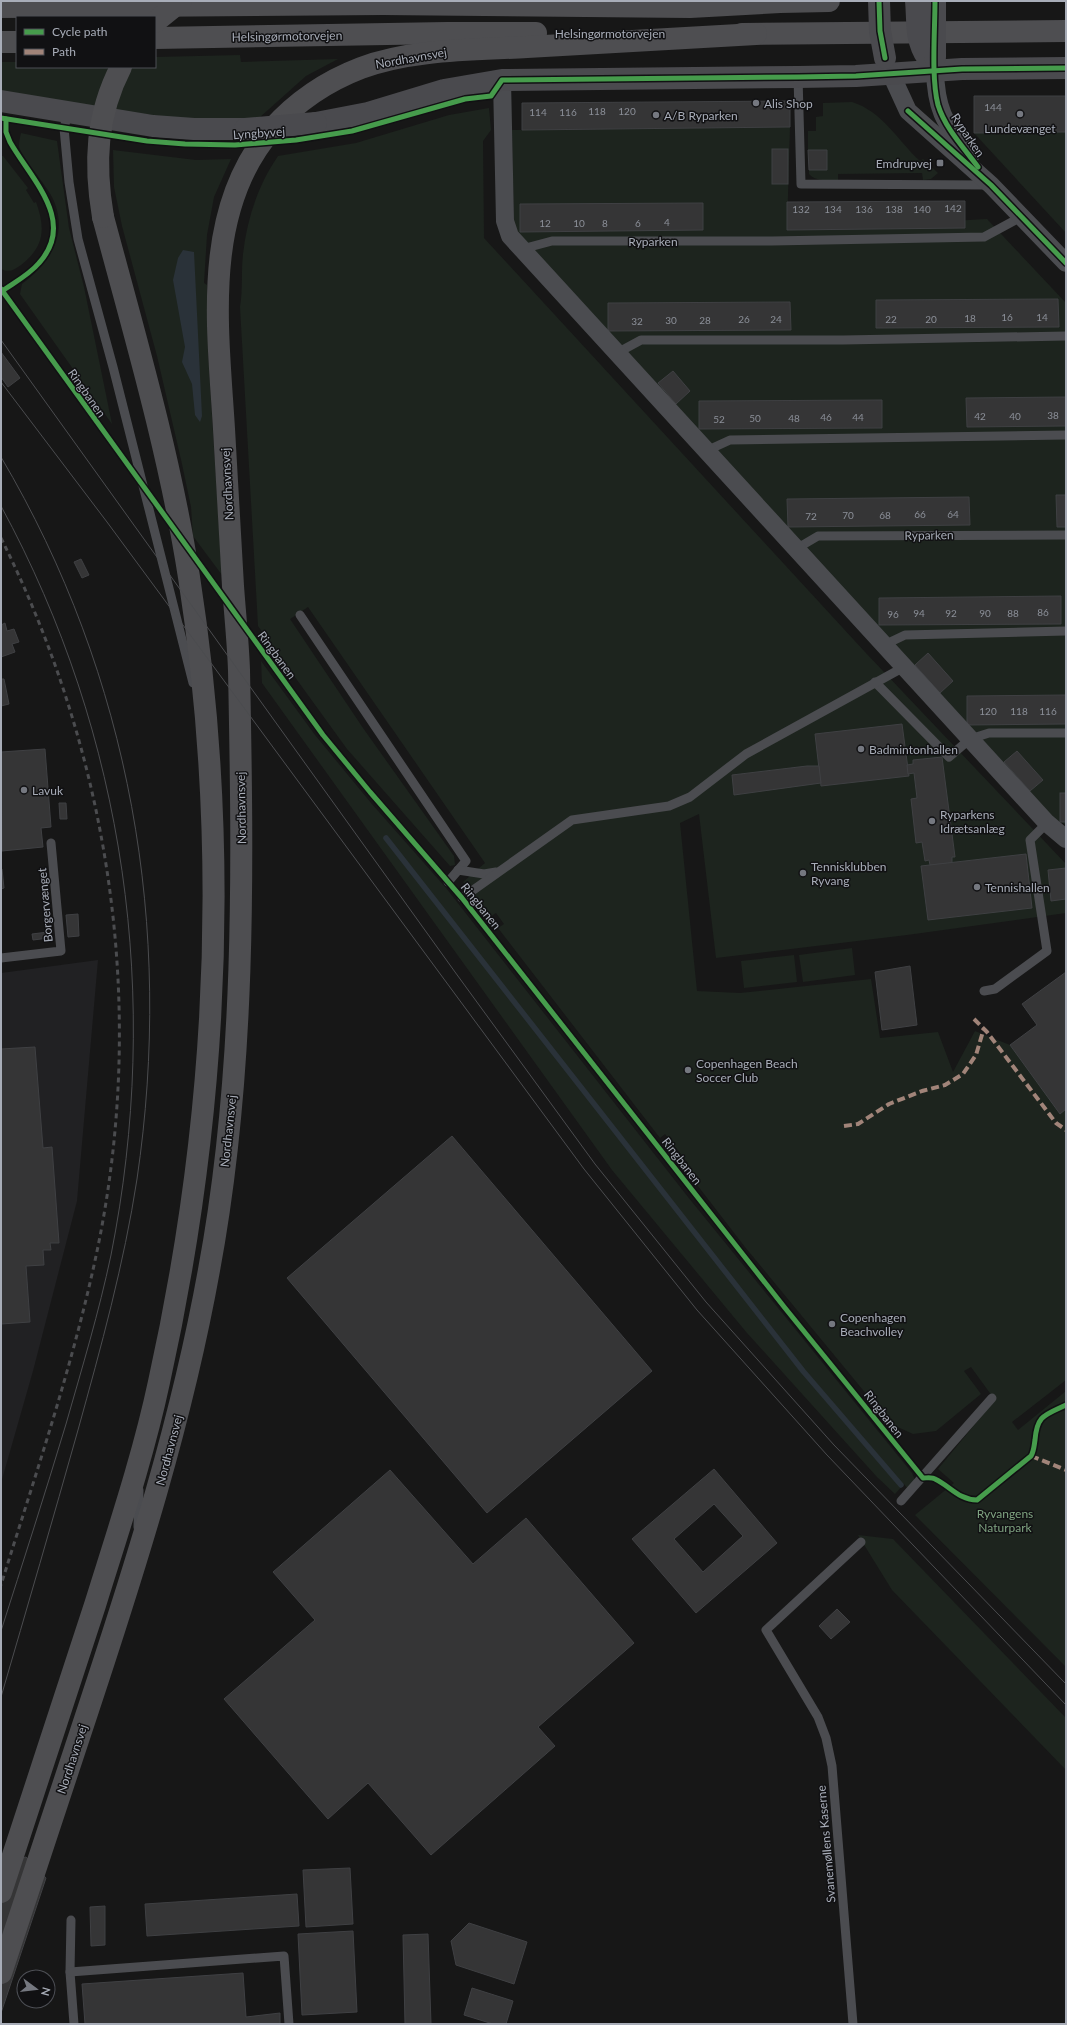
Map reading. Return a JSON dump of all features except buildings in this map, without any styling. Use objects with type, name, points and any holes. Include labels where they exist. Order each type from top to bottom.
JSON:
[{"type":"highway","points":[[156,21],[181,1]]},
{"type":"highway","points":[[7,7],[383,4],[690,7],[778,1],[829,1]]},
{"type":"highway","name":"Helsingørmotorvejen","points":[[156,38],[447,33],[756,34],[1066,31]]},
{"type":"highway","name":"Nordhavnsvej","points":[[1,1973],[136,1563],[166,1462],[185,1386],[210,1267],[223,1182],[237,1032],[241,949],[242,835],[239,665],[220,357],[218,298],[224,234],[228,216],[240,180],[248,163],[270,132],[298,104],[332,81],[377,63],[448,52],[756,34]]},
{"type":"highway","points":[[1,42],[16,42]]},
{"type":"highway","points":[[1,1892],[111,1555],[141,1454],[159,1386],[188,1235],[199,1158],[209,1058],[213,979],[214,896],[208,744],[202,678],[189,578],[178,514],[151,397],[103,217],[97,171],[99,133],[108,96],[121,68]]},
{"type":"street","points":[[879,1],[880,31],[888,66]]},
{"type":"street","points":[[916,1],[918,40],[921,48],[932,61]]},
{"type":"street","points":[[932,61],[935,1]]},
{"type":"street","points":[[1,101],[153,126],[194,129],[244,129],[316,123],[368,113],[444,90],[502,80],[798,77],[932,61],[1066,68]]},
{"type":"street","name":"Ryparken","points":[[932,61],[938,106],[946,123],[990,185]]},
{"type":"street","name":"Ryparken","points":[[888,66],[908,110],[990,185],[1066,263]]},
{"type":"street","points":[[502,80],[505,221],[510,236],[1047,823],[1066,839]]},
{"type":"lane","points":[[798,77],[801,184],[990,185]]},
{"type":"lane","points":[[68,113],[64,128],[69,182],[78,239],[160,547],[208,744]]},
{"type":"lane","name":"Ryparken","points":[[522,250],[552,241],[772,241],[984,237],[1021,217]]},
{"type":"lane","points":[[617,353],[641,340],[843,340],[1066,336]]},
{"type":"lane","points":[[706,451],[730,440],[1066,436]]},
{"type":"lane","name":"Ryparken","points":[[796,549],[818,536],[1066,535]]},
{"type":"lane","points":[[300,615],[466,861],[448,882]]},
{"type":"lane","points":[[884,645],[905,635],[1066,631]]},
{"type":"lane","points":[[462,898],[572,820],[669,806],[690,797],[746,754],[904,667]]},
{"type":"lane","points":[[875,682],[949,757],[970,739],[989,733],[1066,733]]},
{"type":"lane","points":[[984,991],[995,989],[1047,951],[1030,840],[1047,823]]},
{"type":"lane","name":"Borgervænget","points":[[1,958],[61,951],[51,843]]},
{"type":"lane","points":[[458,870],[484,874],[499,871]]},
{"type":"lane","points":[[901,1501],[992,1398]]},
{"type":"lane","points":[[136,1563],[141,1454]]},
{"type":"lane","points":[[111,1555],[166,1462]]},
{"type":"lane","name":"Svanemøllens Kaserne","points":[[853,2024],[832,1766],[826,1738],[818,1717],[766,1630],[861,1542]]},
{"type":"lane","points":[[71,1920],[70,1972],[74,2024]]},
{"type":"lane","points":[[70,1972],[284,1956],[289,2024]]},
{"type":"shaded area","points":[[183,250],[194,252],[202,416],[200,422],[195,415],[192,384],[182,362],[185,347],[173,280],[178,258]]},
{"type":"shaded area","points":[[98,960],[77,1201],[33,1371],[1,1483],[1,973]]},
{"type":"green space","points":[[240,55],[241,62],[338,59],[306,76],[259,118],[195,121],[1,94],[1,62],[16,62],[16,68],[156,68],[156,57]]},
{"type":"green space","points":[[852,102],[863,106],[872,112],[920,161],[923,159],[938,173],[931,179],[923,180],[922,173],[838,174],[838,180],[822,180],[812,177],[809,174],[809,170],[827,170],[827,151],[808,150],[808,131],[816,131],[816,117],[823,116],[823,103]]},
{"type":"green space","name":"Ryvangens Naturpark","points":[[489,108],[491,130],[483,141],[484,238],[865,652],[1066,864],[1066,913],[907,935],[716,958],[699,814],[680,823],[697,991],[740,993],[871,979],[880,1038],[938,1032],[953,1072],[975,1031],[1010,1045],[1060,1113],[1066,1109],[1066,1380],[1012,1422],[1018,1430],[1066,1391],[1066,1667],[915,1515],[954,1483],[938,1469],[995,1400],[971,1367],[964,1371],[981,1394],[936,1431],[913,1434],[891,1424],[745,1247],[684,1168],[688,1163],[665,1134],[660,1138],[498,928],[504,924],[496,913],[490,917],[463,882],[485,863],[308,607],[290,619],[363,728],[454,856],[455,865],[450,866],[347,749],[258,626],[240,307],[242,261],[247,228],[259,191],[278,156],[356,143],[449,115]]},
{"type":"green space","points":[[790,127],[787,230],[987,219],[1066,303],[1066,825],[1051,817],[514,228],[512,130]]},
{"type":"green space","points":[[1066,132],[1066,233],[974,133]]},
{"type":"green space","points":[[21,133],[57,141],[69,228],[84,287],[112,424],[20,294],[22,284],[41,267],[49,257],[58,235],[59,223],[57,210],[52,197],[20,150],[19,146]]},
{"type":"green space","points":[[113,150],[196,160],[231,159],[214,197],[207,235],[204,283],[207,285],[208,352],[222,575],[193,536],[191,507],[182,464],[157,356],[122,226],[114,187]]},
{"type":"green space","points":[[1,156],[3,156],[28,188],[26,190],[34,203],[36,202],[42,229],[38,244],[29,258],[14,270],[9,271],[1,269]]},
{"type":"green space","points":[[261,661],[315,735],[371,803],[446,888],[688,1197],[912,1473],[915,1480],[908,1489],[904,1484],[895,1494],[877,1477],[747,1333],[612,1170],[262,683]]},
{"type":"green space","points":[[852,948],[855,975],[803,982],[799,955]]},
{"type":"green space","points":[[794,955],[797,982],[744,988],[741,961]]},
{"type":"green space","points":[[858,1535],[893,1539],[1066,1718],[1066,1770],[892,1590]]},
{"type":"waterway","points":[[386,838],[803,1371],[901,1485]]},
{"type":"tram line","points":[[1,340],[455,972],[595,1164],[706,1302],[834,1445],[1066,1684]]},
{"type":"tram line","points":[[1,382],[107,522],[584,1169],[697,1310],[827,1455],[1066,1705]]},
{"type":"tram line","points":[[1,457],[46,541],[82,627],[111,716],[132,806],[145,898],[150,991],[147,1085],[137,1179],[126,1242],[87,1399],[1,1697]]},
{"type":"tram line","points":[[1,506],[44,594],[78,684],[104,777],[122,871],[132,966],[133,1062],[126,1159],[111,1255],[90,1340],[66,1424],[1,1631]]},
{"type":"railway","points":[[1,538],[39,623],[70,710],[94,799],[110,889],[118,980],[119,1072],[111,1164],[96,1256],[76,1339],[64,1381],[1,1585]]},
{"type":"marked path","points":[[974,1019],[987,1032],[1056,1123],[1066,1130]]},
{"type":"marked path","points":[[844,1126],[858,1124],[889,1104],[922,1091],[945,1085],[963,1074],[976,1055],[984,1028]]},
{"type":"marked path","points":[[1031,1456],[1066,1470]]},
{"type":"cycle path","points":[[879,1],[880,31],[885,58]]},
{"type":"cycle path","points":[[935,1],[934,68],[938,105],[950,130],[978,167]]},
{"type":"cycle path","name":"Lyngbyvej","points":[[1,118],[147,141],[185,144],[235,145],[296,140],[352,131],[465,99],[491,96],[502,80],[856,76],[962,69],[1066,68]]},
{"type":"cycle path","points":[[908,111],[991,185],[1066,263]]},
{"type":"cycle path","points":[[2,291],[26,275],[39,263],[50,247],[53,232],[52,216],[47,201],[10,142],[6,132],[6,119]]},
{"type":"cycle path","name":"Ringbanen","points":[[1,289],[323,735],[370,792],[462,898],[785,1308],[923,1478],[934,1478],[965,1498],[977,1500],[1031,1456],[1040,1421],[1047,1414],[1066,1405]]},
{"type":"place","name":"Alis Shop","points":[[756,103]]},
{"type":"place","name":"Lundevænget","points":[[1020,114]]},
{"type":"place","name":"A/B Ryparken","points":[[656,115]]},
{"type":"place","name":"Emdrupvej","points":[[940,163]]},
{"type":"place","name":"Badmintonhallen","points":[[861,749]]},
{"type":"place","name":"Lavuk","points":[[24,790]]},
{"type":"place","name":"Ryparkens Idrætsanlæg","points":[[932,821]]},
{"type":"place","name":"Tennisklubben Ryvang","points":[[803,873]]},
{"type":"place","name":"Tennishallen","points":[[977,887]]},
{"type":"place","name":"Copenhagen Beach Soccer Club","points":[[688,1070]]},
{"type":"place","name":"Copenhagen Beachvolley","points":[[832,1324]]}]
